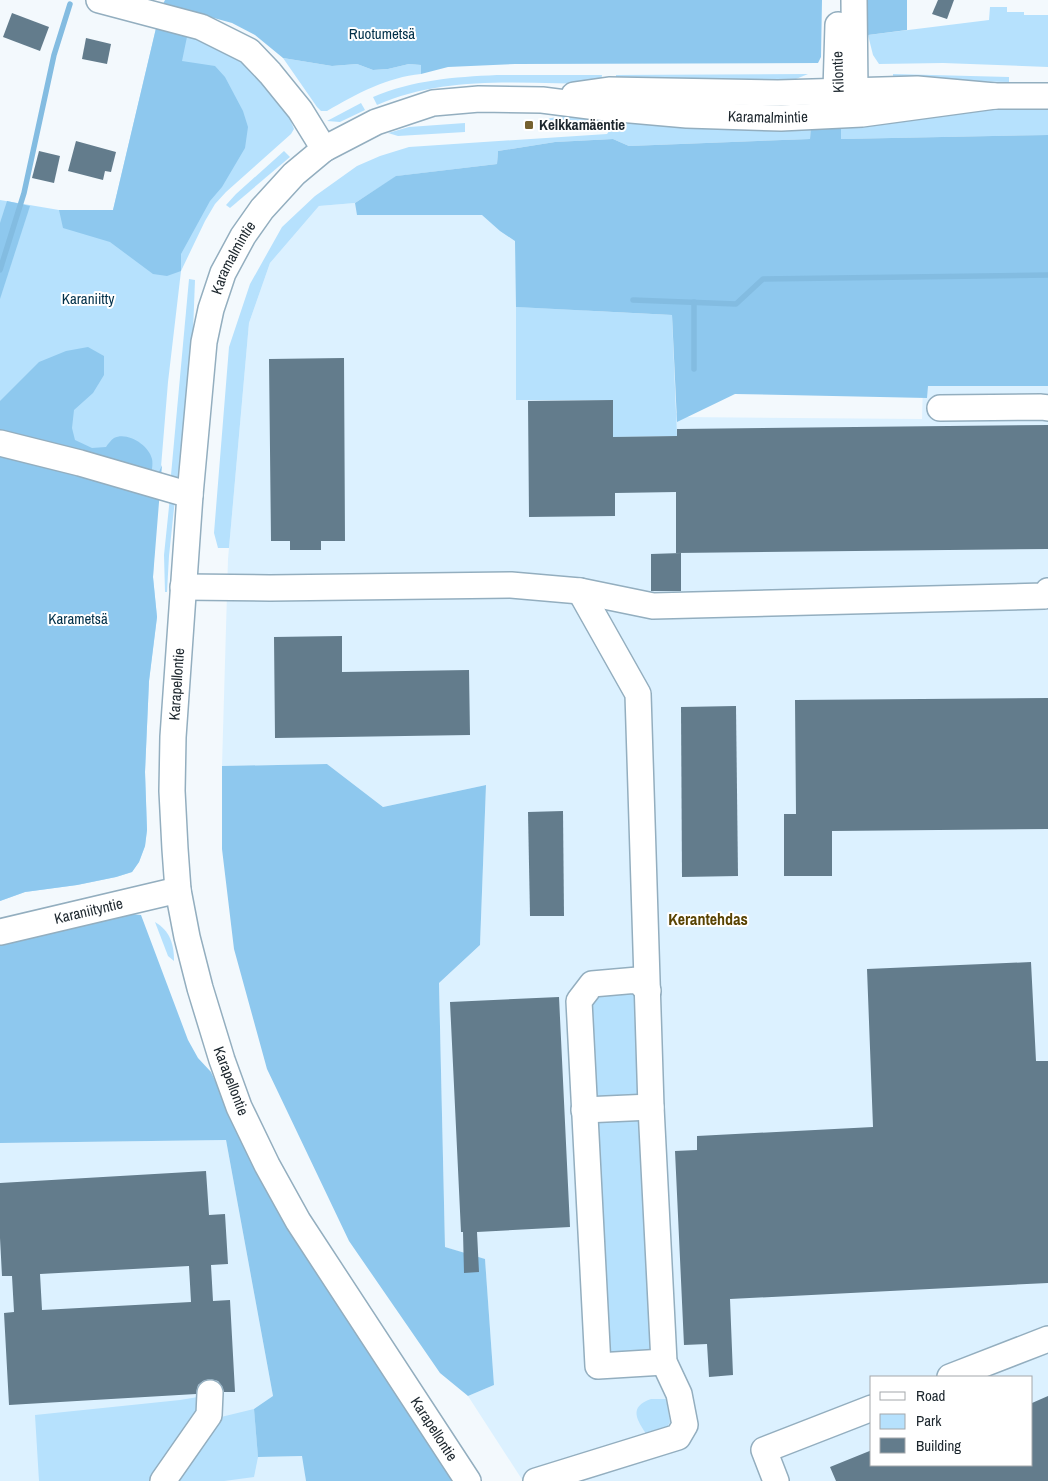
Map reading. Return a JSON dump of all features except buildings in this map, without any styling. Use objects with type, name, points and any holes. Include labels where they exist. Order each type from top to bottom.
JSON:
[{"type":"street","points":[[99,0],[201,27],[248,51],[300,110],[324,150]]},
{"type":"street","name":"Kilontie","points":[[838,0],[845,90]]},
{"type":"street","name":"Kilontie","points":[[844,116],[854,0]]},
{"type":"street","name":"Karamalmintie","points":[[542,100],[609,90],[778,93],[845,90],[917,90],[996,96],[1048,96]]},
{"type":"street","name":"Karamalmintie","points":[[181,622],[204,342],[211,309],[224,273],[243,236],[262,209],[294,174],[324,150],[376,122],[433,103],[479,99],[542,100],[597,108],[702,116],[781,118],[844,116],[996,96]]},
{"type":"street","points":[[940,408],[1048,408]]},
{"type":"street","points":[[0,443],[190,495]]},
{"type":"street","points":[[183,588],[511,585],[580,591],[653,606],[1044,596],[1048,591]]},
{"type":"street","points":[[536,1481],[678,1437],[685,1425],[679,1394],[664,1362],[651,1107],[638,694],[580,591]]},
{"type":"street","name":"Karapellontie","points":[[181,622],[173,737],[172,791],[178,890],[187,937],[200,988],[222,1060],[240,1107],[267,1165],[298,1221],[468,1481]]},
{"type":"street","name":"Karaniityntie","points":[[0,932],[178,890]]},
{"type":"street","points":[[648,991],[638,980],[592,984],[579,1001],[598,1366],[664,1362]]},
{"type":"street","points":[[584,1110],[651,1107]]},
{"type":"street","points":[[953,1376],[1048,1339]]},
{"type":"street","points":[[163,1481],[209,1415],[210,1393]]},
{"type":"street","points":[[776,1481],[764,1450],[870,1409]]},
{"type":"shaded area","points":[[355,203],[482,209],[520,237],[680,417],[922,419],[923,384],[1048,381],[1048,1481],[523,1481],[468,1396],[494,1385],[485,1260],[445,1247],[439,983],[480,945],[486,785],[383,807],[327,764],[222,766],[228,559],[249,323],[270,263],[319,206]]},
{"type":"shaded area","points":[[226,1140],[273,1396],[258,1457],[303,1456],[306,1481],[0,1481],[0,1143]]},
{"type":"green space","name":"Ruotumetsä","points":[[165,0],[822,0],[821,57],[818,63],[515,64],[448,67],[421,74],[421,65],[409,64],[373,70],[357,64],[332,66],[283,58],[255,35],[232,23],[163,4]]},
{"type":"green space","points":[[868,0],[907,0],[907,30],[868,35]]},
{"type":"green space","points":[[990,7],[1007,7],[1007,12],[1024,12],[1024,15],[1048,15],[1048,67],[943,63],[879,64],[873,55],[868,35],[989,20]]},
{"type":"green space","name":"Karaniitty","points":[[157,24],[188,32],[245,60],[288,114],[294,129],[291,134],[215,204],[181,271],[168,382],[155,540],[153,577],[157,617],[149,681],[145,772],[147,830],[145,846],[139,862],[132,872],[116,877],[77,885],[25,892],[0,901],[0,200],[59,210],[113,210]]},
{"type":"green space","points":[[157,24],[188,32],[182,61],[215,66],[225,77],[243,111],[248,127],[245,148],[222,187],[210,201],[181,254],[181,271],[167,276],[153,274],[110,242],[63,228],[59,210],[113,210]]},
{"type":"green space","points":[[283,58],[332,66],[357,64],[373,70],[409,64],[422,65],[421,74],[384,83],[327,111],[321,111]]},
{"type":"green space","points":[[808,74],[796,79],[771,83],[616,84],[616,75]]},
{"type":"green space","points":[[893,74],[1009,77],[1009,82],[893,80]]},
{"type":"green space","points":[[497,75],[602,75],[601,84],[516,82],[459,85],[404,95],[377,105],[373,97],[418,83],[449,78]]},
{"type":"green space","points":[[361,103],[365,110],[340,122],[327,121]]},
{"type":"green space","points":[[1048,104],[1048,135],[841,139],[841,123],[991,106]]},
{"type":"green space","points":[[586,113],[587,124],[544,127],[544,119]]},
{"type":"green space","points":[[621,115],[811,124],[810,139],[629,146],[613,139],[555,142],[498,151],[497,164],[397,176],[355,203],[319,206],[270,263],[249,323],[229,548],[218,548],[214,533],[229,347],[250,284],[282,227],[315,196],[357,166],[380,156],[409,147],[607,134]]},
{"type":"green space","points":[[465,123],[465,132],[398,136],[388,133],[409,127]]},
{"type":"green space","points":[[841,123],[841,139],[1048,135],[1048,386],[928,386],[927,398],[735,394],[677,422],[672,315],[516,307],[515,241],[482,215],[357,215],[355,203],[396,176],[497,164],[498,151],[555,142],[613,139],[629,146],[810,139],[811,124]]},
{"type":"green space","points":[[284,151],[290,157],[230,208],[226,205],[236,194]]},
{"type":"green space","points":[[7,201],[30,206],[0,299],[0,223]]},
{"type":"green space","points":[[189,279],[195,280],[193,332],[178,482],[172,480],[171,475]]},
{"type":"green space","points":[[516,307],[672,315],[677,436],[613,437],[613,400],[516,400]]},
{"type":"green space","name":"Karametsä","points":[[88,347],[104,356],[104,375],[93,393],[74,410],[72,428],[75,440],[92,448],[106,447],[113,439],[125,436],[137,441],[147,449],[152,459],[151,475],[154,476],[159,472],[162,465],[153,577],[157,617],[149,681],[145,772],[147,830],[145,846],[139,862],[132,872],[77,885],[25,892],[0,901],[0,401],[39,362],[66,351]]},
{"type":"green space","points":[[170,497],[175,499],[167,592],[165,592],[164,555]]},
{"type":"green space","points":[[327,764],[383,807],[486,785],[480,945],[439,983],[445,1247],[485,1259],[494,1385],[468,1396],[440,1373],[349,1241],[267,1069],[234,949],[222,849],[222,766]]},
{"type":"green space","points":[[122,913],[141,915],[188,1040],[198,1058],[211,1072],[256,1168],[454,1481],[306,1481],[302,1456],[258,1457],[254,1409],[273,1396],[226,1140],[0,1143],[0,942]]},
{"type":"green space","points":[[155,922],[168,934],[173,949],[174,961],[168,956]]},
{"type":"green space","points":[[638,993],[643,1101],[597,1103],[592,995]]},
{"type":"green space","points":[[641,1117],[653,1359],[608,1361],[597,1119]]},
{"type":"green space","points":[[198,1397],[198,1414],[150,1481],[39,1481],[35,1415]]},
{"type":"green space","points":[[651,1399],[666,1399],[670,1422],[665,1431],[647,1435],[638,1419],[637,1410],[644,1402]]},
{"type":"green space","points":[[254,1409],[258,1457],[254,1477],[224,1481],[171,1481],[221,1417]]},
{"type":"waterway","points":[[0,270],[24,193],[54,55],[70,4]]},
{"type":"waterway","points":[[633,300],[736,304],[763,279],[1048,275]]},
{"type":"waterway","points":[[694,302],[694,369]]},
{"type":"place","name":"Kelkkamäentie","points":[[529,125]]},
{"type":"district","name":"Kerantehdas","points":[[708,919]]}]
